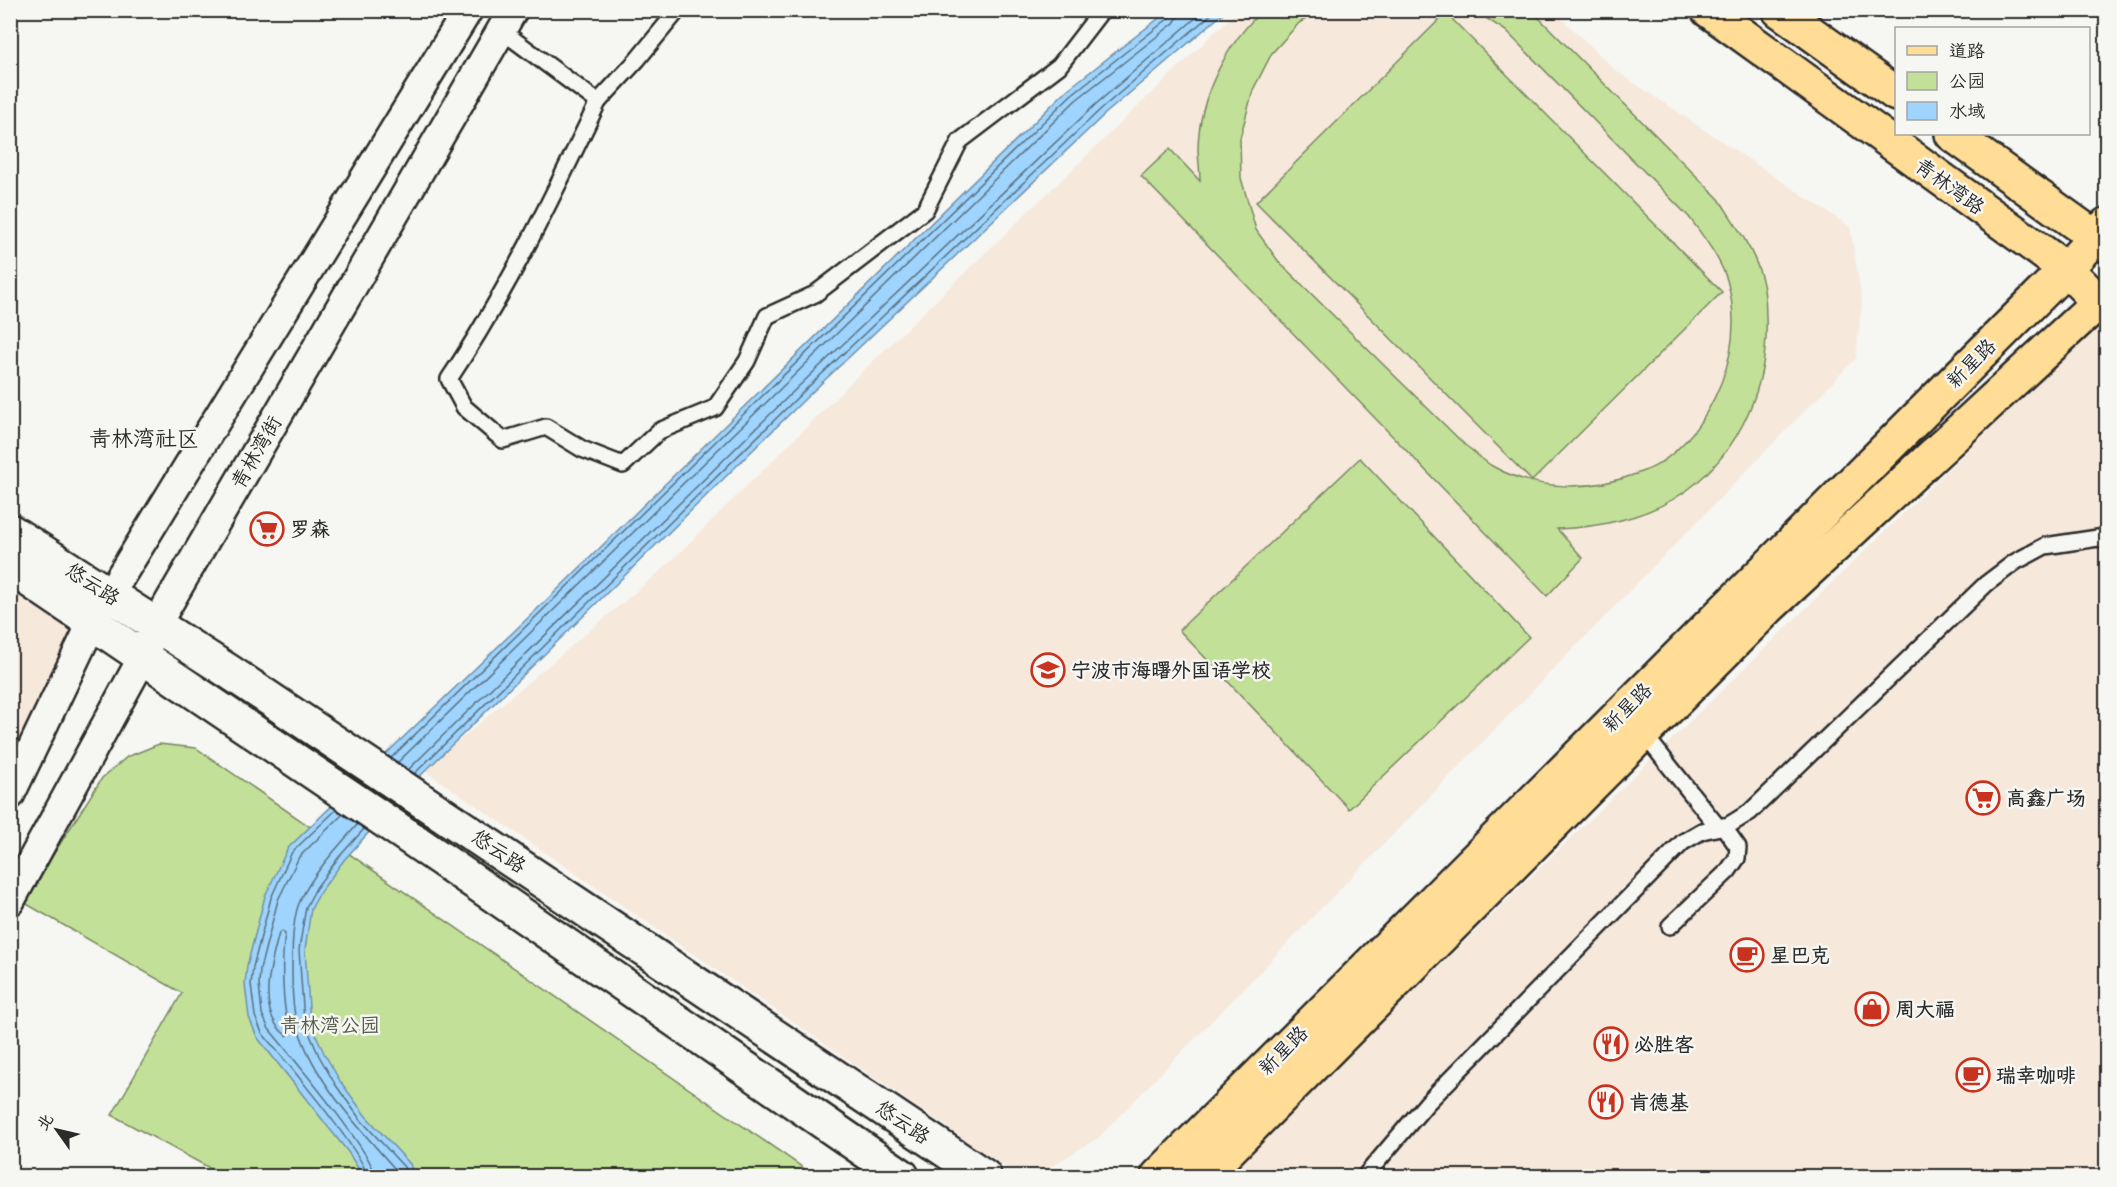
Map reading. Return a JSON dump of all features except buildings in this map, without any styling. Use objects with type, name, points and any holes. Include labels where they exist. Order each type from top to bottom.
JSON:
[{"type":"main road","name":"青林湾路","points":[[1708,10],[2066,269],[2104,302]]},
{"type":"main road","points":[[1779,10],[1895,93]]},
{"type":"main road","points":[[1953,135],[2103,235]]},
{"type":"main road","name":"新星路","points":[[1158,1176],[2066,269],[2103,235]]},
{"type":"main road","name":"新星路","points":[[1203,1176],[1768,608],[2104,302]]},
{"type":"street","points":[[10,795],[92,623],[468,10]]},
{"type":"street","name":"青林湾街","points":[[10,901],[143,657],[156,625],[507,21]]},
{"type":"street","name":"悠云路","points":[[10,531],[343,747],[984,1176]]},
{"type":"street","name":"悠云路","points":[[10,567],[409,837],[902,1176]]},
{"type":"lane","points":[[678,10],[637,60],[598,102],[563,175],[477,336],[449,379],[464,407],[503,440],[546,428],[582,449],[622,465],[659,431],[715,408],[747,361],[767,316],[815,294],[925,210],[960,141],[1059,66],[1102,10]]},
{"type":"lane","points":[[507,21],[598,102]]},
{"type":"lane","points":[[1365,1176],[1427,1103],[1683,842],[1702,831],[1729,825],[1750,812],[1986,585],[2015,562],[2045,546],[2097,537],[2106,540]]},
{"type":"lane","points":[[1642,733],[1738,847],[1737,858],[1728,870],[1670,926]]},
{"type":"shaded area","name":"宁波市海曙外国语学校","points":[[1237,11],[1554,11],[1616,71],[1850,227],[1862,301],[1856,358],[1098,1138],[1043,1171],[1007,1168],[424,770],[663,569],[868,366]]},
{"type":"shaded area","points":[[2099,322],[2106,330],[2106,1176],[1225,1176]]},
{"type":"shaded area","points":[[11,583],[74,630],[11,758]]},
{"type":"green space","points":[[1263,10],[1320,11],[1299,23],[1272,53],[1253,90],[1240,138],[1241,178],[1256,230],[1279,262],[1465,445],[1494,467],[1528,481],[1583,486],[1619,480],[1657,465],[1678,449],[1710,407],[1729,358],[1733,319],[1730,293],[1724,272],[1711,247],[1689,217],[1506,31],[1475,11],[1532,11],[1719,199],[1750,249],[1760,273],[1764,291],[1766,341],[1757,390],[1737,435],[1723,456],[1706,474],[1686,491],[1656,508],[1608,523],[1557,529],[1583,558],[1547,596],[1141,176],[1170,149],[1200,181],[1198,148],[1203,110],[1209,91],[1226,55]]},
{"type":"green space","points":[[1446,13],[1722,292],[1532,481],[1256,202]]},
{"type":"green space","points":[[1360,458],[1529,637],[1349,809],[1179,630]]},
{"type":"green space","name":"青林湾公园","points":[[159,744],[196,748],[815,1176],[224,1176],[112,1115],[182,993],[23,902],[102,778],[127,757]]},
{"type":"water","points":[[1168,11],[1226,11],[1105,114],[809,395],[414,782],[344,860],[321,891],[311,909],[305,950],[310,1021],[340,1081],[365,1115],[410,1164],[414,1176],[363,1176],[348,1152],[257,1037],[249,1017],[245,984],[247,966],[265,896],[288,848],[558,589],[1067,90]]},
{"type":"place","name":"罗森","points":[[267,529]]},
{"type":"place","name":"宁波市海曙外国语学校","points":[[1048,670]]},
{"type":"place","name":"高鑫广场","points":[[1983,798]]},
{"type":"place","name":"星巴克","points":[[1747,955]]},
{"type":"place","name":"周大福","points":[[1872,1009]]},
{"type":"place","name":"必胜客","points":[[1611,1044]]},
{"type":"place","name":"瑞幸咖啡","points":[[1973,1075]]},
{"type":"place","name":"肯德基","points":[[1606,1102]]},
{"type":"district","name":"青林湾社区","points":[[144,438]]}]
